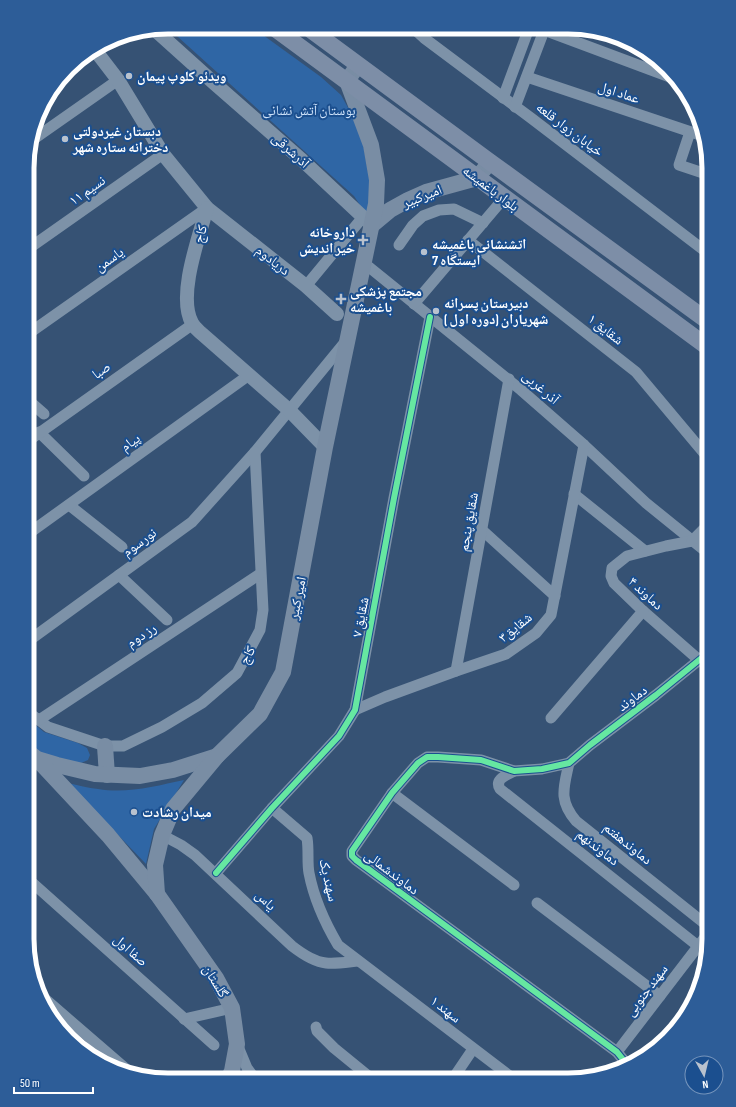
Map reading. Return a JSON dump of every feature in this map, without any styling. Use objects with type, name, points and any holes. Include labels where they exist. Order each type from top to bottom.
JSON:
[{"type":"main road","name":"بلوار باغمیشه","points":[[283,34],[702,343]]},
{"type":"main road","name":"بلوار باغمیشه","points":[[316,34],[702,317]]},
{"type":"main road","points":[[347,81],[358,65]]},
{"type":"main road","name":"امیر کبیر","points":[[34,756],[56,765],[95,774],[140,776],[173,770],[217,756],[260,714],[283,672],[325,447],[364,263],[367,221],[376,204],[377,180],[371,145],[347,81]]},
{"type":"main road","points":[[477,178],[490,162]]},
{"type":"main road","name":"امیرکبیر","points":[[367,221],[426,192],[477,178]]},
{"type":"main road","points":[[105,746],[107,775]]},
{"type":"main road","points":[[157,894],[155,864],[162,835],[173,809],[217,756]]},
{"type":"main road","name":"گلستان","points":[[34,757],[108,835],[157,894],[216,978],[232,1008],[237,1044],[231,1073]]},
{"type":"street","name":"آذرشرقی","points":[[159,34],[214,84],[302,160],[367,221]]},
{"type":"street","name":"خیابان زوار قلعه","points":[[420,34],[702,249]]},
{"type":"street","points":[[503,98],[527,34]]},
{"type":"street","points":[[515,107],[543,34]]},
{"type":"street","points":[[558,34],[665,75]]},
{"type":"street","name":"کاج","points":[[98,54],[118,80],[163,154],[207,208],[188,279],[187,307],[192,324]]},
{"type":"street","name":"عماد اول","points":[[527,77],[697,134]]},
{"type":"street","points":[[38,136],[118,80]]},
{"type":"street","points":[[690,132],[679,165],[702,173]]},
{"type":"street","name":"نسیم ۱۱","points":[[34,245],[163,154]]},
{"type":"street","points":[[414,304],[504,198]]},
{"type":"street","name":"دریادوم","points":[[207,208],[306,286],[337,314]]},
{"type":"street","name":"یاسمن","points":[[34,330],[207,208]]},
{"type":"street","points":[[399,245],[413,225],[423,216],[439,210],[454,210],[483,223]]},
{"type":"street","points":[[306,286],[367,221]]},
{"type":"street","name":"شقایق ۱","points":[[468,240],[636,372],[702,451]]},
{"type":"street","name":"آذر غربی","points":[[364,263],[509,380],[584,445],[646,503],[702,549]]},
{"type":"street","name":"شقایق ۷","points":[[216,873],[272,808],[339,736],[355,710],[394,498],[430,317]]},
{"type":"street","points":[[192,324],[290,410],[325,447]]},
{"type":"street","name":"صبا","points":[[34,436],[192,324]]},
{"type":"street","points":[[254,452],[347,340]]},
{"type":"street","name":"پیام","points":[[34,530],[249,375]]},
{"type":"street","name":"شقایق پنجم","points":[[456,671],[509,380]]},
{"type":"street","points":[[34,405],[44,414]]},
{"type":"street","points":[[39,432],[84,476]]},
{"type":"street","name":"شقایق۳","points":[[355,710],[385,697],[506,654],[536,633],[551,615],[584,445]]},
{"type":"street","name":"کاج","points":[[34,716],[48,727],[105,746],[123,746],[162,727],[202,703],[237,673],[260,630],[263,610],[254,452]]},
{"type":"street","name":"نورسوم","points":[[34,638],[192,522],[254,452]]},
{"type":"street","points":[[574,494],[645,551]]},
{"type":"street","points":[[69,505],[122,548]]},
{"type":"street","points":[[482,530],[555,596]]},
{"type":"street","points":[[692,541],[702,531]]},
{"type":"street","points":[[692,541],[700,532]]},
{"type":"street","name":"دماوند ۴","points":[[692,541],[627,556],[612,568],[611,576],[614,583],[643,611],[699,660]]},
{"type":"street","name":"رز دوم","points":[[39,720],[260,574]]},
{"type":"street","points":[[119,575],[167,620]]},
{"type":"street","points":[[551,718],[643,611]]},
{"type":"street","name":"دماوند","points":[[569,763],[702,658]]},
{"type":"street","name":"دماوندشمالی","points":[[569,763],[542,769],[514,771],[481,760],[438,756],[427,757],[418,763],[392,793],[353,847],[352,856],[617,1052]]},
{"type":"street","name":"دماوندهفتم","points":[[569,763],[564,792],[564,802],[569,813],[576,821],[702,921]]},
{"type":"street","name":"دماوندنهم","points":[[514,771],[499,780],[498,783],[500,789],[698,946]]},
{"type":"street","points":[[392,793],[514,885]]},
{"type":"street","name":"سهند یک","points":[[272,808],[307,838],[309,871],[316,902],[331,934],[338,945],[358,961]]},
{"type":"street","name":"یاس","points":[[162,835],[191,852],[216,873],[302,954],[327,963],[358,961]]},
{"type":"street","name":"صفا اول","points":[[34,884],[214,1045]]},
{"type":"street","points":[[537,903],[660,996]]},
{"type":"street","name":"سهند جنوبی","points":[[617,1052],[702,941]]},
{"type":"street","name":"سهند ۱","points":[[358,961],[506,1073]]},
{"type":"street","points":[[51,1004],[121,1064]]},
{"type":"street","points":[[184,1018],[232,1008]]},
{"type":"street","points":[[316,1027],[317,1031],[334,1048],[365,1073]]},
{"type":"street","points":[[237,1044],[237,1073]]},
{"type":"street","points":[[237,1044],[251,1073]]},
{"type":"street","points":[[457,1073],[473,1048]]},
{"type":"street","points":[[617,1052],[624,1061]]},
{"type":"green space","name":"بوستان آتش نشانی","points":[[175,34],[262,34],[321,77],[341,95],[361,131],[372,196],[366,214],[354,196]]},
{"type":"green space","points":[[34,724],[44,732],[78,743],[87,748],[90,755],[88,760],[81,763],[56,761],[34,749]]},
{"type":"green space","points":[[184,780],[154,829],[146,864],[68,783],[94,789],[120,791],[141,789]]},
{"type":"cycle path","points":[[216,873],[272,808],[339,736],[355,710],[394,498],[430,317]]},
{"type":"cycle path","points":[[624,1061],[617,1052],[356,860],[352,856],[352,851],[392,793],[418,763],[427,757],[481,760],[514,771],[542,769],[569,763],[702,658]]},
{"type":"place","name":"ویدئو کلوپ پیمان","points":[[129,76]]},
{"type":"place","name":"دبستان غیردولتی دخترانه ستاره شهر","points":[[65,139]]},
{"type":"place","name":"داروخانه خیر اندیش","points":[[363,240]]},
{"type":"place","name":"اتشنشانی باغمیشه ایستگاه 7","points":[[424,252]]},
{"type":"place","name":"مجتمع پزشکی باغمیشه","points":[[341,299]]},
{"type":"place","name":"دبیرستان پسرانه شهریاران (دوره اول )","points":[[436,311]]},
{"type":"place","name":"میدان رشادت","points":[[134,812]]}]
